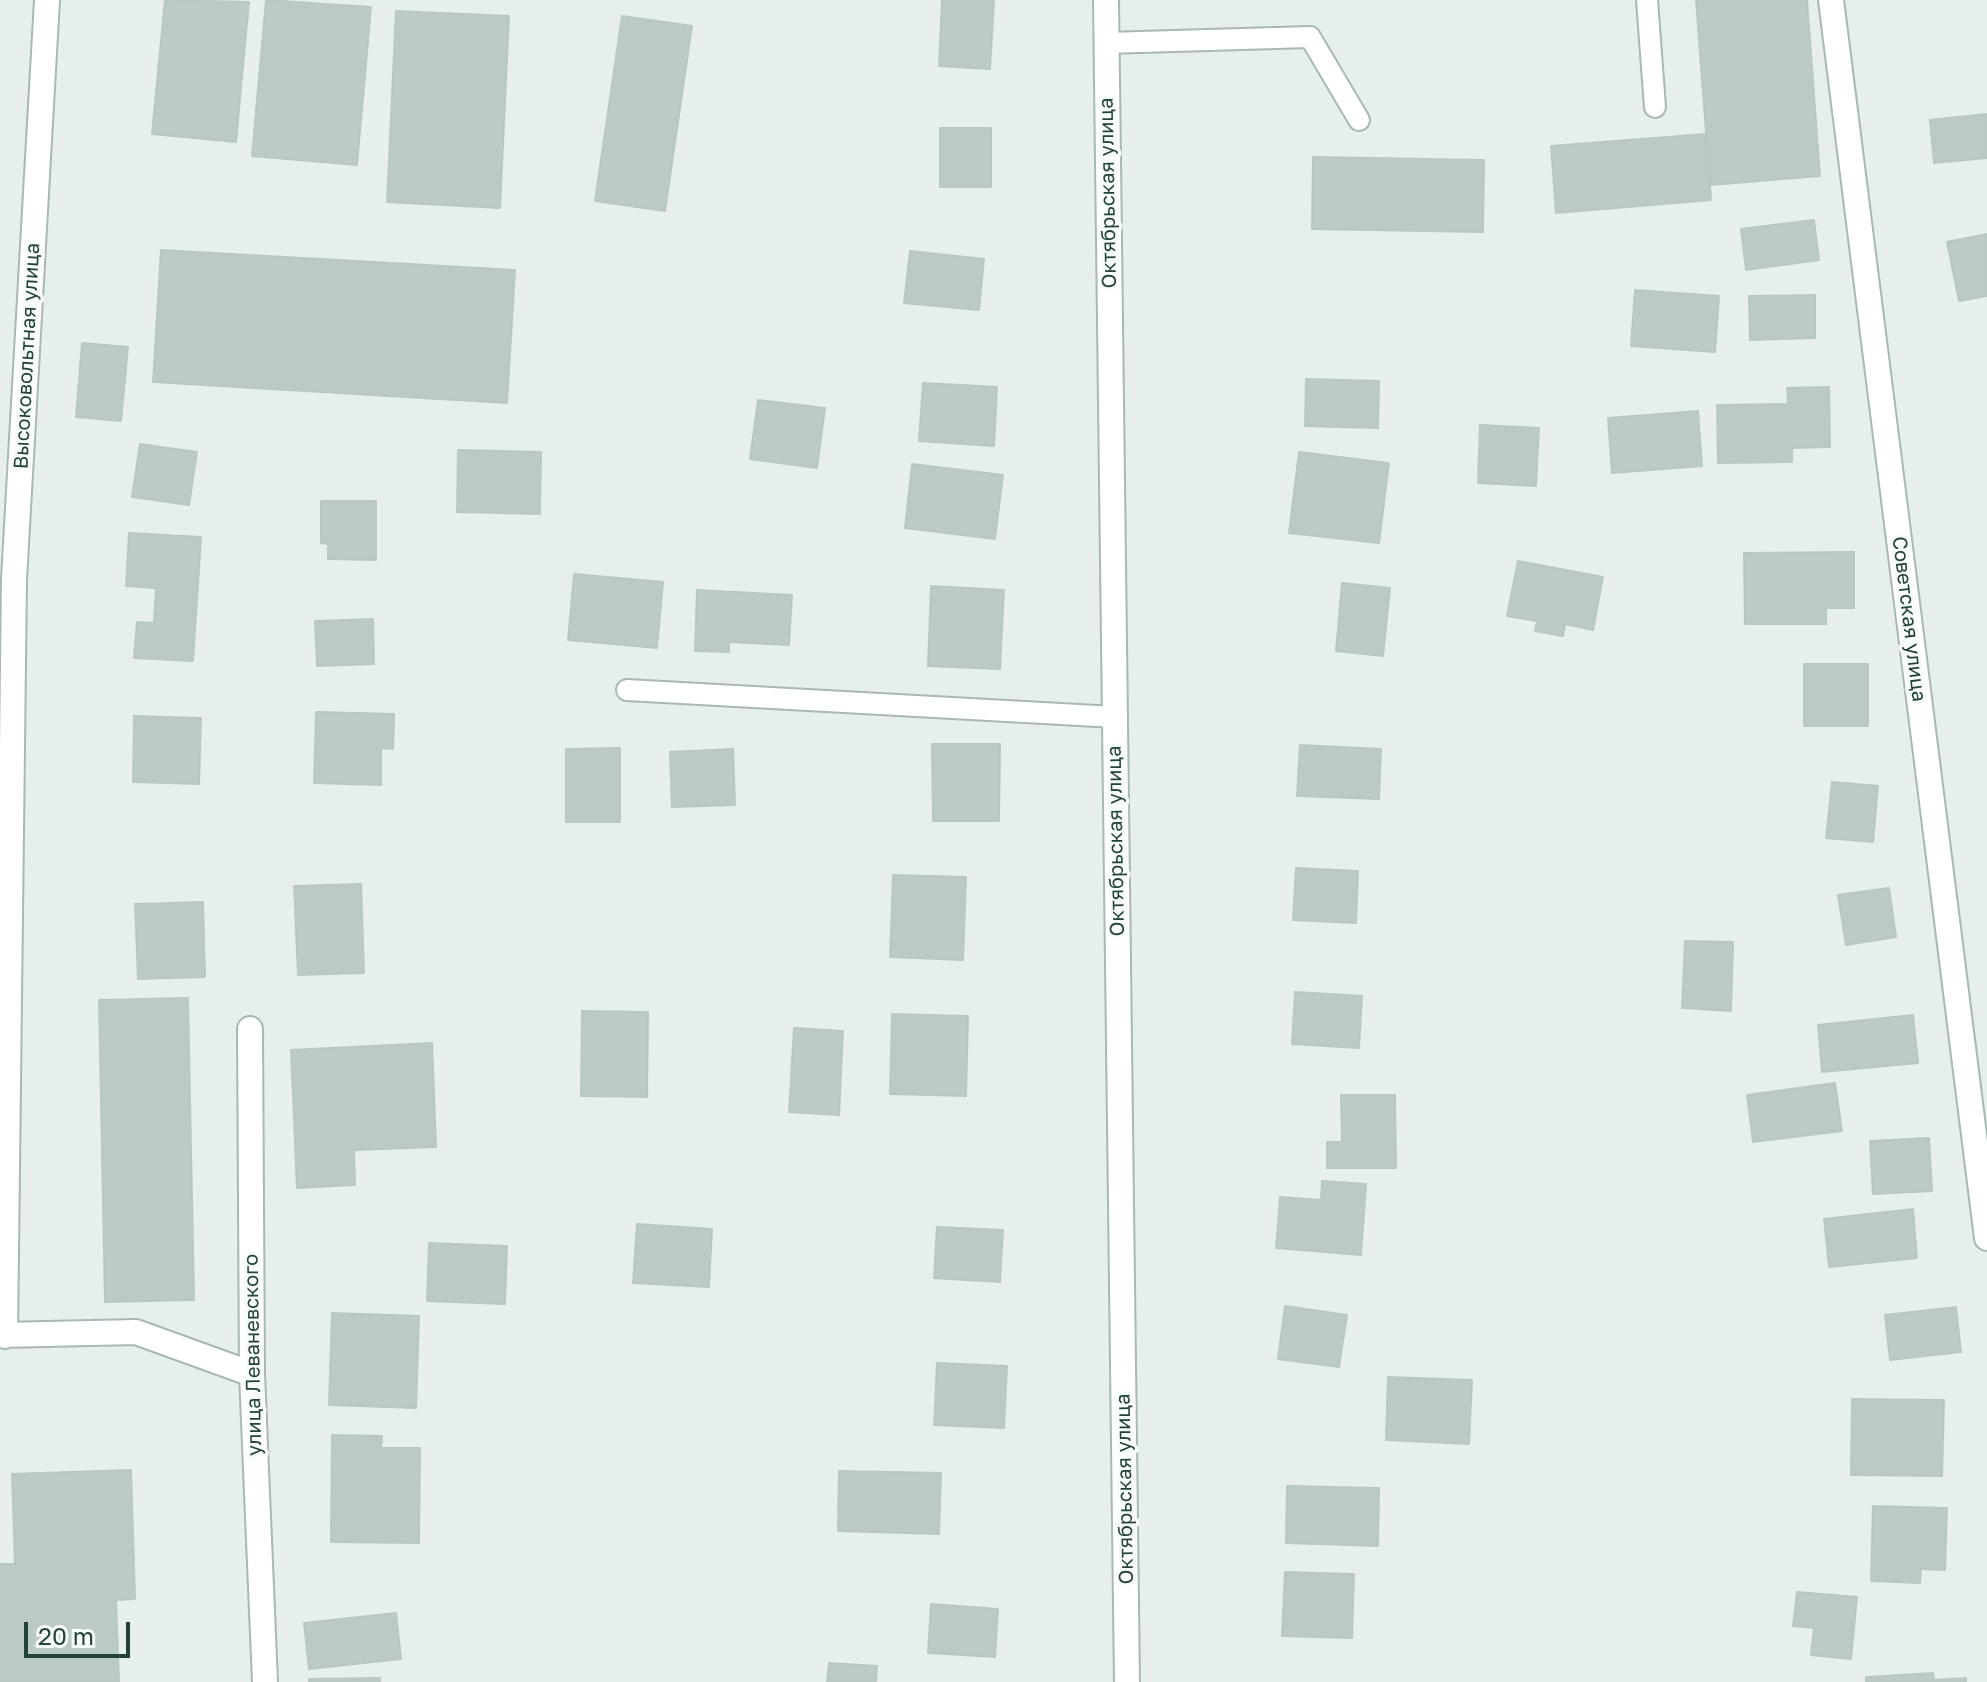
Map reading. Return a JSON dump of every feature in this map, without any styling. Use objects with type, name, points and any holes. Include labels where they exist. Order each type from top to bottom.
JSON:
[{"type":"street","name":"Высоковольтная улица","points":[[3,1336],[5,928],[14,579],[47,0]]},
{"type":"street","name":"Октябрьская улица","points":[[1106,0],[1127,1682]]},
{"type":"street","name":"Советская улица","points":[[1831,0],[1987,1238]]},
{"type":"street","name":"улица Леваневского","points":[[250,1029],[252,1374],[265,1682]]},
{"type":"street","points":[[3,1336],[136,1332],[252,1374]]},
{"type":"lane","points":[[1647,0],[1655,107]]},
{"type":"lane","points":[[1106,43],[1310,37],[1359,120]]},
{"type":"lane","points":[[627,690],[1115,717]]},
{"type":"building","points":[[165,0],[249,2],[236,142],[152,134]]},
{"type":"building","points":[[266,0],[371,7],[357,165],[252,156]]},
{"type":"building","points":[[942,0],[994,0],[990,69],[939,66]]},
{"type":"building","points":[[1696,0],[1807,0],[1820,176],[1710,185]]},
{"type":"building","points":[[396,11],[509,16],[500,208],[387,202]]},
{"type":"building","points":[[622,16],[692,26],[665,211],[595,201]]},
{"type":"building","points":[[1987,114],[1987,158],[1934,163],[1930,120]]},
{"type":"building","points":[[940,128],[991,128],[991,187],[940,187]]},
{"type":"building","points":[[1706,134],[1711,200],[1556,213],[1551,146]]},
{"type":"building","points":[[1313,157],[1484,160],[1483,232],[1312,229]]},
{"type":"building","points":[[1814,220],[1819,260],[1746,270],[1741,229]]},
{"type":"building","points":[[1987,234],[1987,296],[1959,301],[1947,242]]},
{"type":"building","points":[[161,250],[515,270],[507,403],[153,382]]},
{"type":"building","points":[[910,251],[984,259],[979,310],[904,303]]},
{"type":"building","points":[[1635,290],[1719,296],[1715,352],[1631,346]]},
{"type":"building","points":[[1815,295],[1815,338],[1750,340],[1749,296]]},
{"type":"building","points":[[82,343],[128,347],[121,421],[76,417]]},
{"type":"building","points":[[1306,379],[1379,381],[1378,428],[1305,426]]},
{"type":"building","points":[[923,383],[997,387],[994,446],[919,441]]},
{"type":"building","points":[[1829,387],[1830,447],[1792,448],[1792,462],[1718,463],[1717,405],[1788,404],[1787,388]]},
{"type":"building","points":[[758,400],[825,408],[817,468],[750,459]]},
{"type":"building","points":[[1698,411],[1702,466],[1612,473],[1608,418]]},
{"type":"building","points":[[1480,425],[1539,428],[1536,486],[1478,483]]},
{"type":"building","points":[[140,444],[197,452],[189,505],[132,497]]},
{"type":"building","points":[[458,450],[541,452],[540,514],[457,512]]},
{"type":"building","points":[[1299,452],[1389,463],[1379,543],[1289,533]]},
{"type":"building","points":[[912,464],[1003,475],[995,539],[905,528]]},
{"type":"building","points":[[321,501],[376,501],[376,560],[328,559],[328,544],[321,543]]},
{"type":"building","points":[[129,533],[201,537],[193,661],[134,658],[137,622],[154,623],[156,588],[126,586]]},
{"type":"building","points":[[1854,552],[1854,608],[1826,608],[1826,624],[1745,624],[1744,553]]},
{"type":"building","points":[[1518,561],[1603,577],[1593,630],[1565,624],[1563,636],[1535,631],[1537,621],[1507,616]]},
{"type":"building","points":[[574,574],[663,582],[657,648],[568,640]]},
{"type":"building","points":[[1342,583],[1390,588],[1383,656],[1336,651]]},
{"type":"building","points":[[931,586],[1004,590],[1000,669],[928,666]]},
{"type":"building","points":[[697,590],[792,595],[789,645],[729,642],[729,652],[695,651]]},
{"type":"building","points":[[373,619],[374,664],[317,666],[315,621]]},
{"type":"building","points":[[1804,664],[1868,664],[1868,726],[1804,726]]},
{"type":"building","points":[[316,712],[394,714],[393,749],[381,748],[381,785],[314,783]]},
{"type":"building","points":[[134,716],[201,718],[199,784],[133,782]]},
{"type":"building","points":[[932,744],[1000,744],[999,821],[933,821]]},
{"type":"building","points":[[1300,745],[1381,749],[1379,799],[1297,796]]},
{"type":"building","points":[[620,748],[620,822],[566,822],[566,749]]},
{"type":"building","points":[[733,749],[735,805],[672,807],[670,752]]},
{"type":"building","points":[[1832,782],[1878,786],[1873,842],[1826,838]]},
{"type":"building","points":[[1296,868],[1358,871],[1356,923],[1293,920]]},
{"type":"building","points":[[893,875],[966,877],[963,960],[890,957]]},
{"type":"building","points":[[361,884],[364,973],[298,975],[294,886]]},
{"type":"building","points":[[1889,888],[1896,937],[1846,945],[1838,895]]},
{"type":"building","points":[[203,902],[205,977],[138,979],[135,904]]},
{"type":"building","points":[[1685,941],[1733,942],[1731,1011],[1682,1008]]},
{"type":"building","points":[[1295,992],[1362,996],[1359,1048],[1292,1044]]},
{"type":"building","points":[[188,998],[194,1300],[105,1302],[99,1000]]},
{"type":"building","points":[[582,1011],[648,1012],[647,1097],[581,1096]]},
{"type":"building","points":[[892,1014],[968,1016],[966,1096],[890,1094]]},
{"type":"building","points":[[1913,1015],[1918,1063],[1822,1072],[1818,1025]]},
{"type":"building","points":[[794,1028],[843,1031],[839,1115],[789,1112]]},
{"type":"building","points":[[432,1043],[436,1147],[354,1150],[355,1185],[297,1188],[291,1050]]},
{"type":"building","points":[[1835,1083],[1842,1131],[1753,1142],[1747,1095]]},
{"type":"building","points":[[1341,1095],[1395,1095],[1396,1168],[1327,1168],[1327,1142],[1342,1142]]},
{"type":"building","points":[[1929,1138],[1932,1191],[1873,1194],[1870,1141]]},
{"type":"building","points":[[1322,1181],[1366,1184],[1361,1255],[1276,1248],[1280,1197],[1321,1200]]},
{"type":"building","points":[[1913,1209],[1917,1258],[1829,1267],[1824,1219]]},
{"type":"building","points":[[637,1224],[712,1229],[709,1287],[633,1283]]},
{"type":"building","points":[[937,1227],[1003,1230],[1000,1282],[934,1278]]},
{"type":"building","points":[[429,1243],[507,1246],[505,1304],[427,1301]]},
{"type":"building","points":[[1285,1306],[1347,1315],[1339,1367],[1278,1359]]},
{"type":"building","points":[[1956,1307],[1961,1352],[1890,1360],[1885,1315]]},
{"type":"building","points":[[332,1313],[419,1316],[416,1408],[329,1405]]},
{"type":"building","points":[[937,1363],[1007,1366],[1004,1428],[934,1425]]},
{"type":"building","points":[[1388,1377],[1472,1380],[1469,1444],[1386,1440]]},
{"type":"building","points":[[1852,1399],[1944,1400],[1942,1476],[1851,1475]]},
{"type":"building","points":[[332,1435],[382,1436],[381,1448],[420,1448],[419,1543],[331,1542]]},
{"type":"building","points":[[131,1470],[135,1599],[116,1600],[119,1682],[0,1682],[0,1564],[15,1564],[12,1474]]},
{"type":"building","points":[[839,1471],[941,1473],[939,1534],[838,1531]]},
{"type":"building","points":[[1287,1486],[1379,1488],[1378,1546],[1286,1543]]},
{"type":"building","points":[[1873,1506],[1947,1508],[1945,1570],[1921,1569],[1920,1583],[1871,1581]]},
{"type":"building","points":[[1285,1572],[1354,1574],[1352,1638],[1282,1636]]},
{"type":"building","points":[[1797,1592],[1857,1597],[1851,1659],[1811,1655],[1814,1628],[1793,1626]]},
{"type":"building","points":[[931,1604],[998,1609],[995,1657],[928,1653]]},
{"type":"building","points":[[396,1613],[401,1659],[309,1669],[304,1623]]},
{"type":"building","points":[[829,1663],[877,1666],[876,1682],[827,1682]]},
{"type":"building","points":[[1933,1673],[1934,1680],[1966,1678],[1966,1682],[1866,1682],[1866,1677]]},
{"type":"building","points":[[380,1678],[380,1682],[309,1682],[309,1679]]}]
